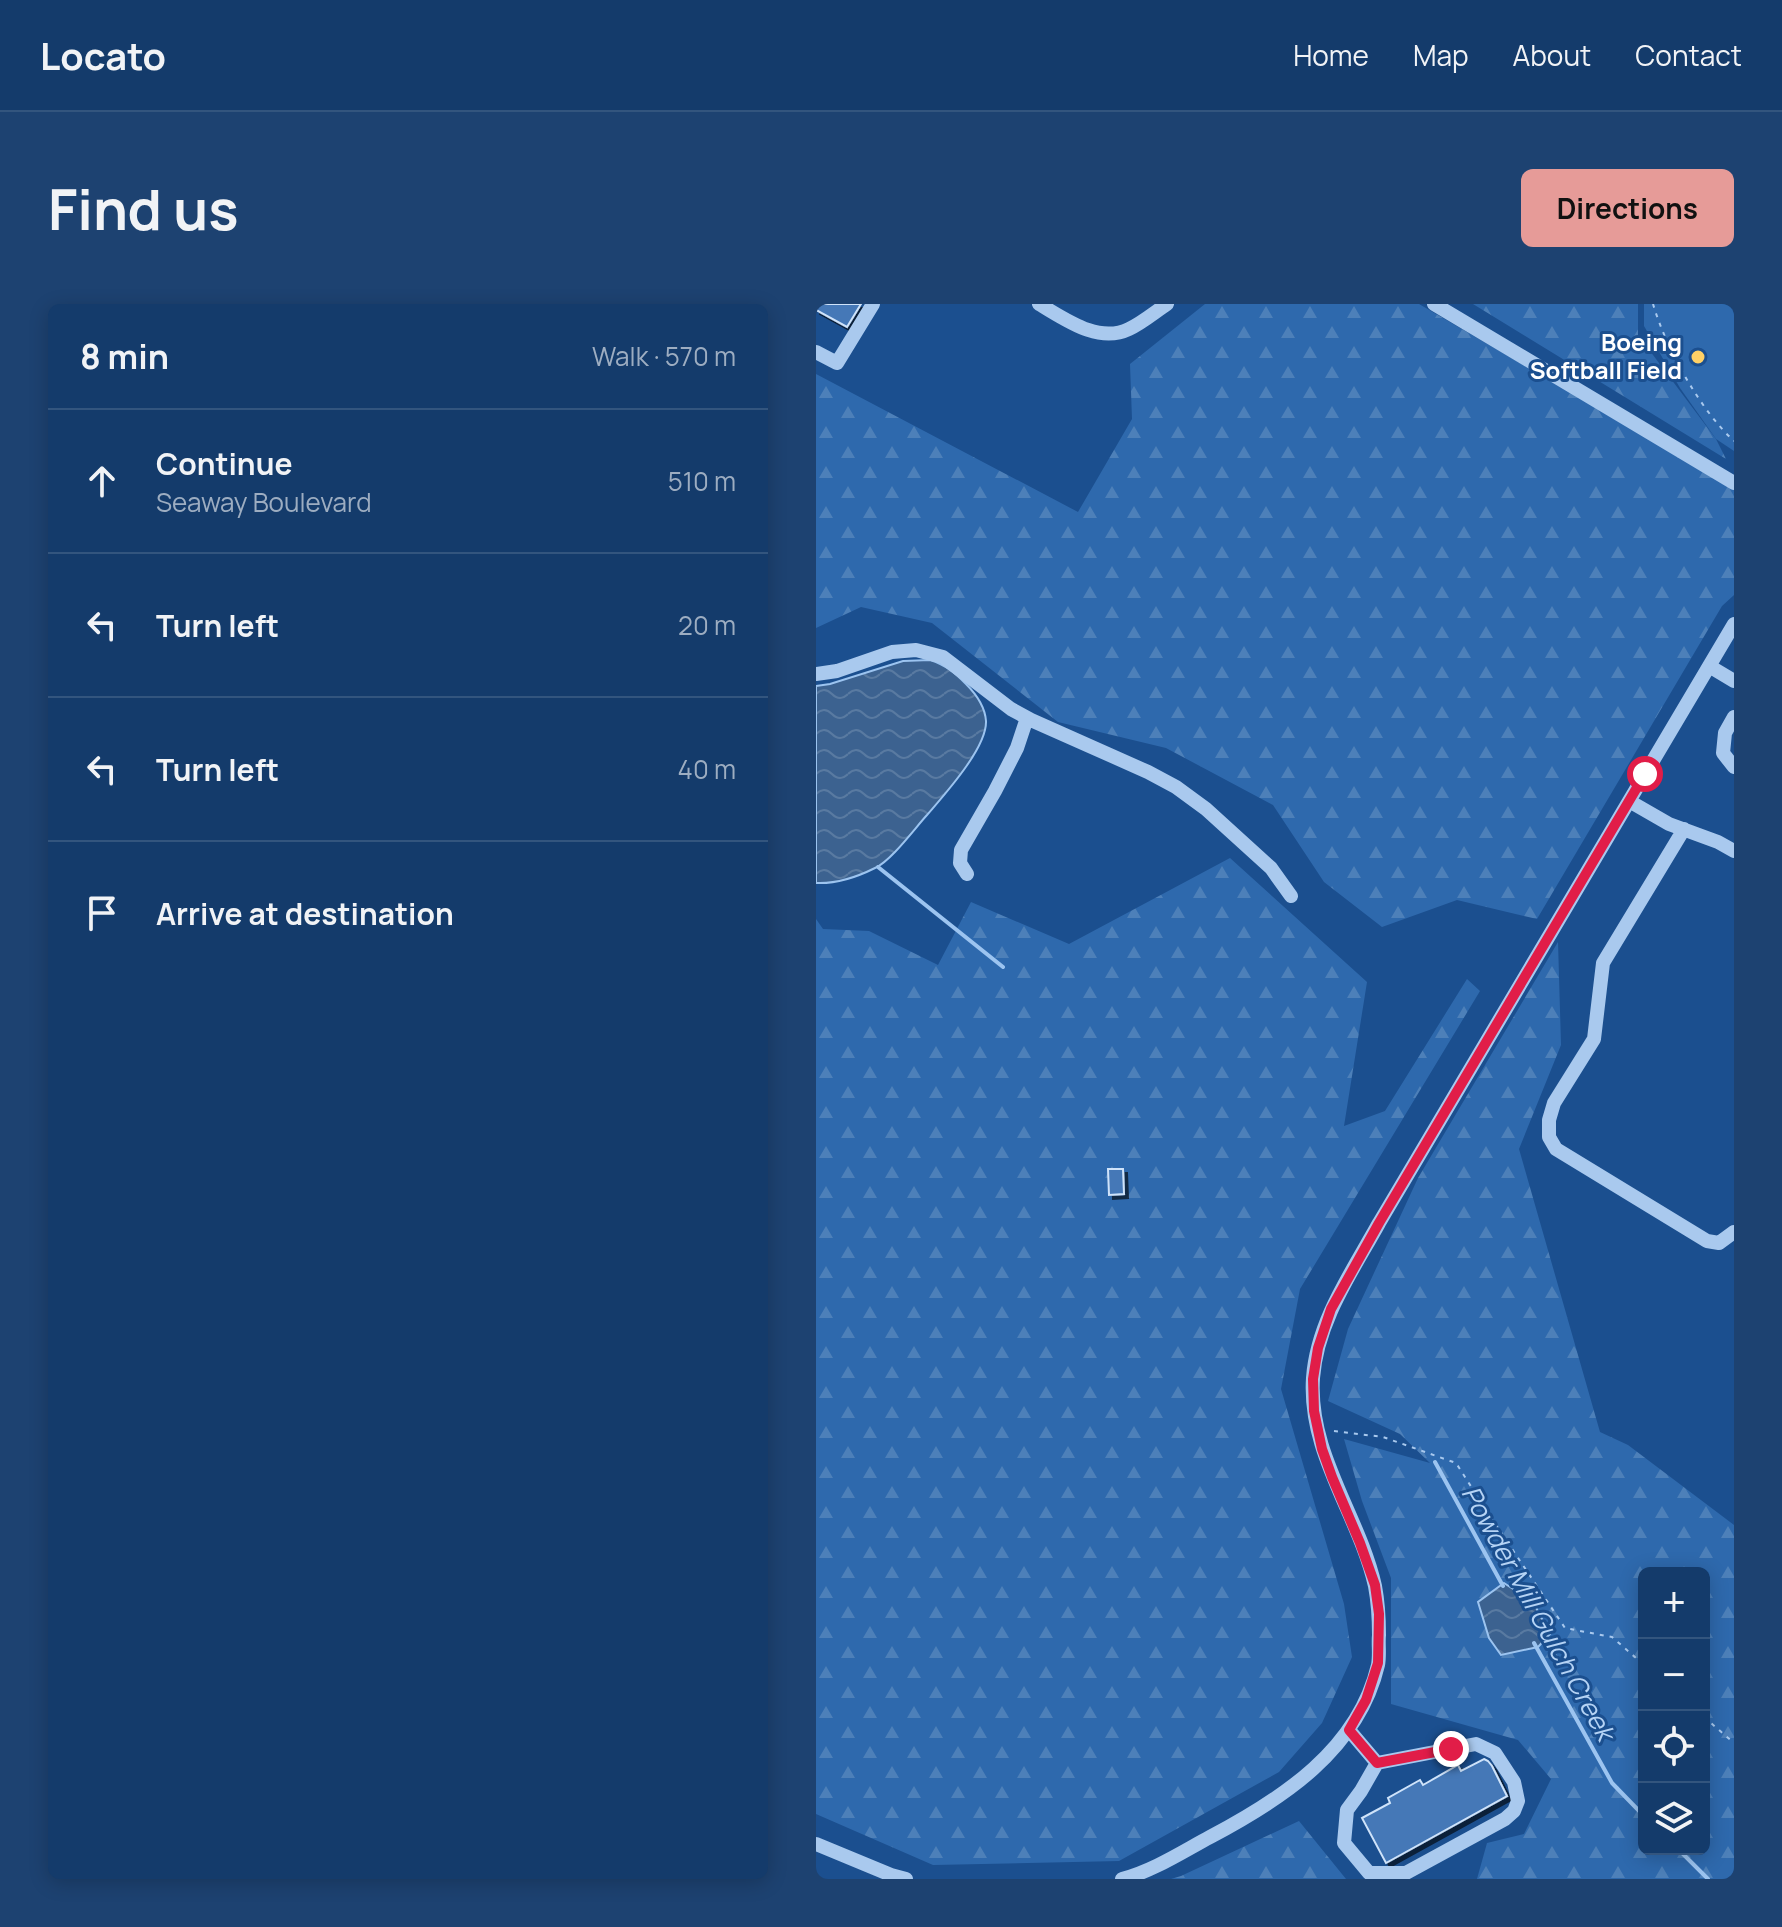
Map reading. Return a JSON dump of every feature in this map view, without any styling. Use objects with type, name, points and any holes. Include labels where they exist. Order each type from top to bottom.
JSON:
[{"type":"street","points":[[816,352],[837,363],[873,304]]},
{"type":"street","points":[[1039,304],[1078,326],[1110,334],[1128,330],[1162,306]]},
{"type":"street","points":[[1434,304],[1734,483]]},
{"type":"street","points":[[1122,1879],[1166,1861],[1264,1807],[1301,1781],[1349,1730],[1366,1700],[1378,1663],[1379,1614],[1375,1585],[1332,1477],[1314,1411],[1313,1379],[1318,1348],[1331,1309],[1734,624]]},
{"type":"street","points":[[816,674],[837,671],[892,652],[916,650],[943,657],[1027,718],[1176,787],[1206,809],[1271,868],[1291,896]]},
{"type":"street","points":[[1709,666],[1734,681]]},
{"type":"street","points":[[1734,717],[1725,733],[1723,753],[1734,767]]},
{"type":"street","points":[[967,874],[960,863],[961,850],[1003,777],[1027,718]]},
{"type":"street","points":[[1629,801],[1669,824],[1734,851]]},
{"type":"street","points":[[1684,829],[1603,963],[1594,1039],[1554,1103],[1549,1120],[1549,1137],[1556,1149],[1707,1241],[1719,1243],[1734,1232]]},
{"type":"street","points":[[1349,1730],[1377,1763]]},
{"type":"street","points":[[1476,1744],[1495,1753],[1514,1782],[1518,1801],[1514,1811],[1505,1819],[1406,1873],[1369,1873],[1344,1843],[1347,1810],[1377,1763],[1476,1744]]},
{"type":"street","points":[[816,1844],[906,1879]]},
{"type":"path","points":[[1653,304],[1672,353],[1695,392],[1722,430],[1734,441]]},
{"type":"path","points":[[1318,1429],[1383,1437],[1456,1463],[1565,1628],[1612,1637],[1638,1660]]},
{"type":"path","points":[[1710,1722],[1734,1743]]},
{"type":"green space","points":[[1205,304],[1419,304],[1734,488],[1734,595],[1722,606],[1537,919],[1457,900],[1382,927],[1324,882],[1273,805],[1166,748],[1058,722],[932,623],[861,607],[816,628],[816,374],[1078,512],[1132,419],[1130,364]]},
{"type":"green space","points":[[1473,304],[1638,304],[1638,335],[1716,439],[1726,459]]},
{"type":"green space","name":"Boeing Softball Field","points":[[1644,304],[1734,304],[1734,451],[1716,439],[1680,388],[1644,326]]},
{"type":"green space","points":[[1230,858],[1367,982],[1344,1126],[1385,1111],[1467,979],[1480,991],[1300,1289],[1281,1389],[1344,1604],[1352,1657],[1322,1723],[1279,1772],[1119,1861],[933,1865],[816,1814],[816,919],[823,929],[869,931],[938,965],[971,902],[1069,944]]},
{"type":"green space","points":[[1558,942],[1561,1045],[1519,1149],[1600,1432],[1628,1445],[1734,1525],[1734,1879],[1477,1879],[1487,1843],[1524,1834],[1551,1779],[1518,1740],[1391,1704],[1391,1578],[1362,1501],[1344,1439],[1430,1463],[1400,1434],[1328,1401],[1348,1329],[1418,1178]]},
{"type":"green space","points":[[1299,1821],[1346,1879],[1171,1879],[1181,1876]]},
{"type":"water","points":[[930,660],[954,673],[979,701],[986,721],[980,744],[953,784],[888,859],[854,877],[816,883],[816,686],[903,661]]},
{"type":"water","points":[[1504,1583],[1533,1602],[1550,1634],[1538,1647],[1501,1655],[1489,1638],[1478,1602]]},
{"type":"building","points":[[816,304],[861,304],[847,327],[816,310]]},
{"type":"building","points":[[1108,1169],[1123,1169],[1124,1194],[1109,1195]]},
{"type":"building","points":[[1484,1759],[1492,1766],[1507,1796],[1386,1863],[1362,1818],[1390,1803],[1388,1798],[1420,1780],[1423,1785],[1458,1765],[1461,1771]]},
{"type":"waterway","name":"Powder Mill Gulch Creek","points":[[878,867],[1003,967]]},
{"type":"waterway","name":"Powder Mill Gulch Creek","points":[[1435,1462],[1503,1586]]},
{"type":"waterway","name":"Powder Mill Gulch Creek","points":[[1534,1643],[1612,1783],[1638,1810]]},
{"type":"waterway","name":"Powder Mill Gulch Creek","points":[[1684,1855],[1708,1879]]},
{"type":"place","name":"Boeing Softball Field","points":[[1698,357]]},
{"type":"route","points":[[1451,1749],[1377,1763],[1349,1730],[1366,1700],[1378,1663],[1379,1614],[1375,1585],[1322,1449],[1314,1411],[1313,1379],[1318,1348],[1331,1309],[1379,1223],[1645,774]]}]
